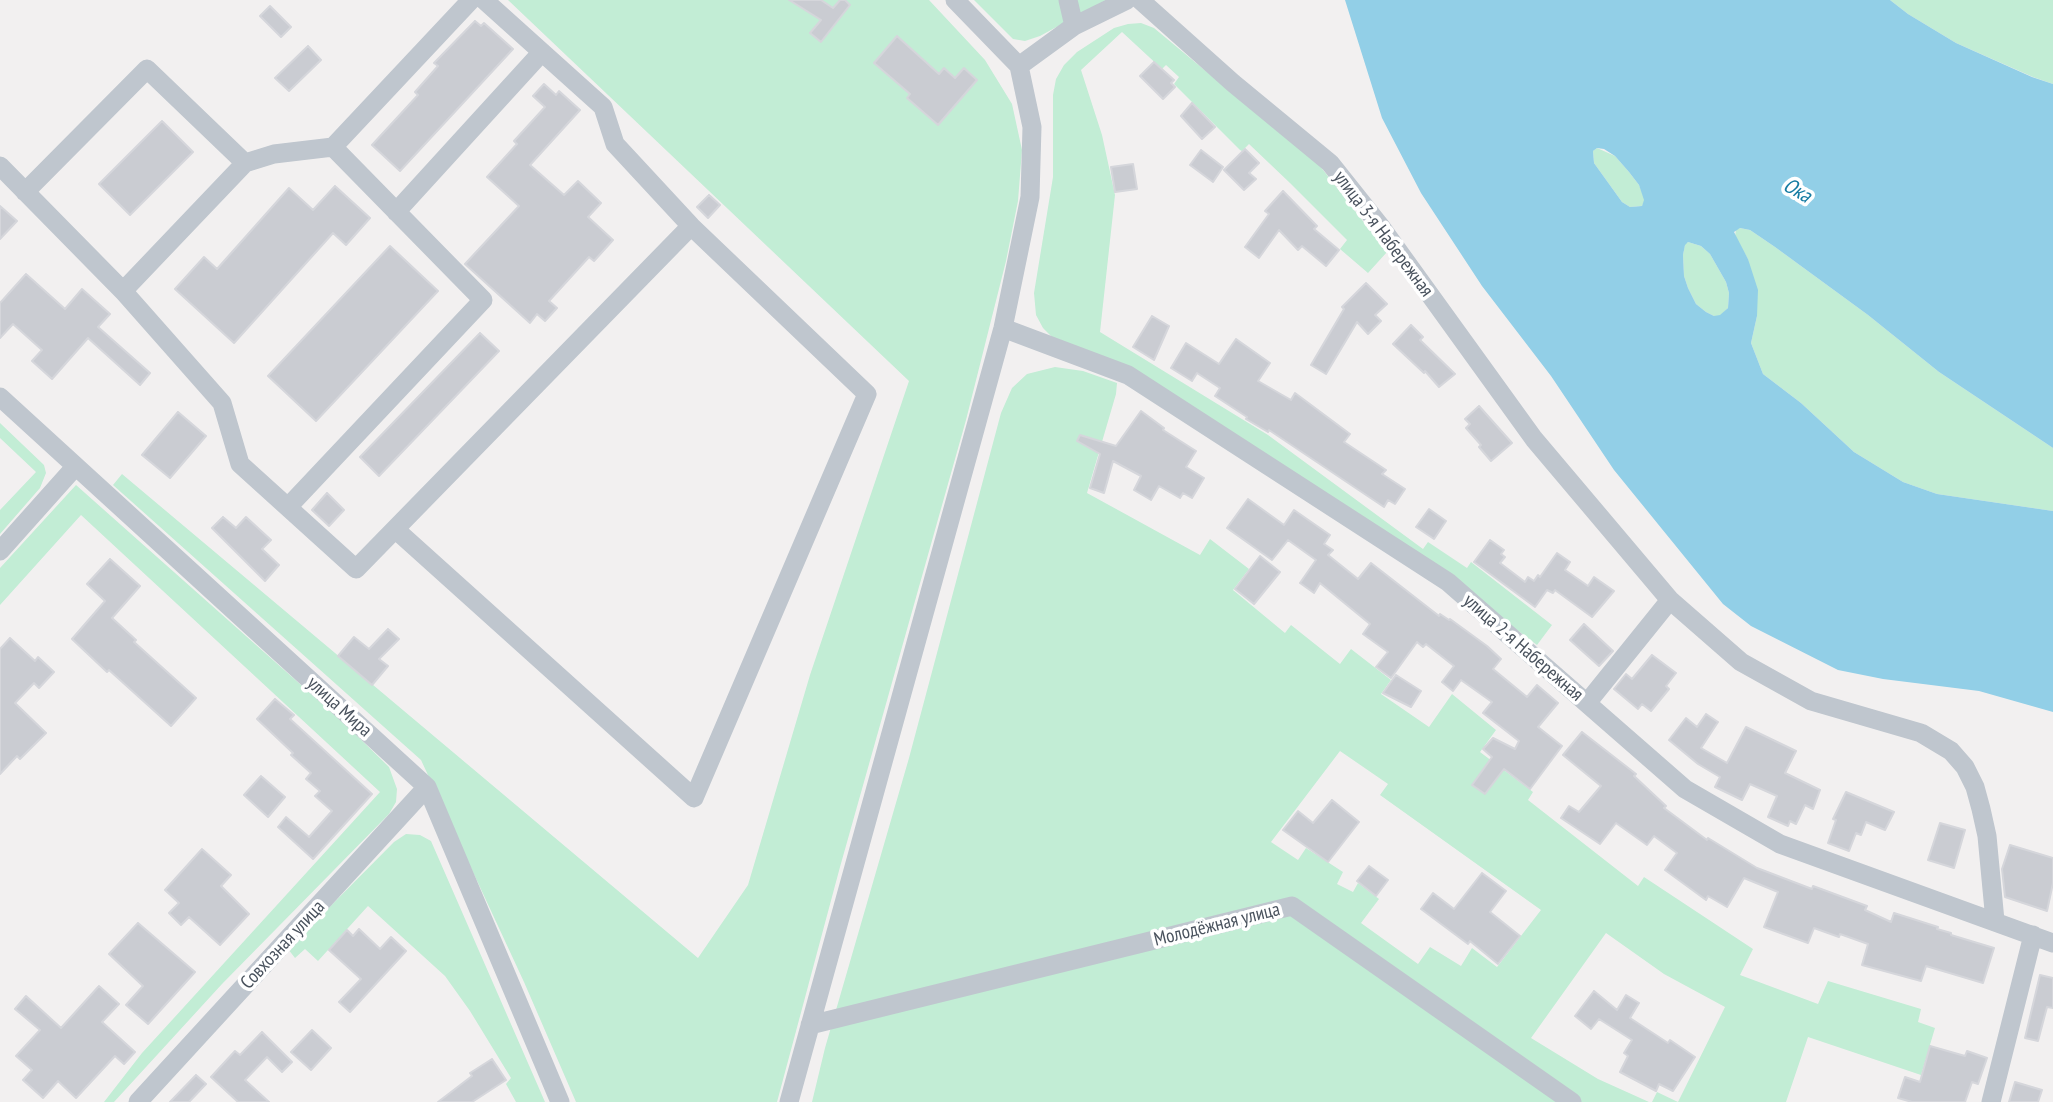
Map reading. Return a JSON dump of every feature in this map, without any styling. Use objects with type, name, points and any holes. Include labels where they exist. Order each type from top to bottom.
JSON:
[{"type":"street","points":[[123,291],[245,163],[274,154],[333,147],[471,0]]},
{"type":"street","points":[[395,530],[694,799],[867,394],[691,226],[615,144],[603,107],[484,0]]},
{"type":"street","points":[[789,1102],[1003,328],[1030,197],[1032,127],[1019,66],[955,0]]},
{"type":"street","points":[[1068,0],[1074,26]]},
{"type":"street","points":[[1019,66],[1074,26],[1127,0]]},
{"type":"street","name":"улица 3-я Набережная","points":[[1140,0],[1233,83],[1330,163],[1381,227],[1534,439],[1670,600],[1741,662],[1811,701],[1921,733],[1951,751],[1965,767],[1982,809],[1995,921]]},
{"type":"street","points":[[397,212],[542,52]]},
{"type":"street","points":[[25,192],[147,69],[245,163]]},
{"type":"street","points":[[288,508],[483,300],[333,147]]},
{"type":"street","points":[[0,166],[123,291],[222,402],[240,464],[356,569],[691,226]]},
{"type":"street","name":"улица 2-я Набережная","points":[[1003,328],[1128,375],[1448,582],[1685,789],[1780,844],[2053,943]]},
{"type":"street","name":"улица Мира","points":[[0,397],[427,787],[560,1102]]},
{"type":"street","points":[[0,551],[75,467]]},
{"type":"street","points":[[1587,703],[1670,600]]},
{"type":"street","name":"Совхозная улица","points":[[138,1102],[427,787]]},
{"type":"street","name":"Молодёжная улица","points":[[810,1026],[1292,906],[1572,1102]]},
{"type":"street","points":[[1991,1102],[2033,935]]},
{"type":"green space","points":[[508,0],[929,0],[985,60],[1012,104],[1022,150],[1018,201],[1006,261],[966,420],[777,1102],[576,1102],[524,982],[421,760],[113,485],[122,474],[698,958],[748,885],[810,675],[909,381]]},
{"type":"green space","points":[[974,0],[1106,0],[1040,36],[1025,41],[1013,39]]},
{"type":"green space","points":[[1890,0],[2053,0],[2053,84],[1956,43]]},
{"type":"green space","points":[[1141,23],[1154,28],[1320,166],[1387,252],[1368,273],[1340,249],[1347,240],[1290,183],[1249,144],[1240,150],[1174,84],[1179,77],[1166,65],[1162,69],[1122,32],[1081,70],[1102,135],[1115,195],[1100,332],[1268,435],[1423,549],[1428,542],[1467,568],[1471,562],[1552,625],[1537,645],[1440,572],[1056,341],[1043,328],[1036,315],[1034,293],[1053,177],[1053,95],[1056,79],[1064,65],[1077,52],[1114,28]]},
{"type":"green space","points":[[1597,148],[1615,156],[1629,172],[1639,185],[1645,200],[1642,206],[1630,207],[1622,202],[1594,163],[1593,151]]},
{"type":"green space","points":[[1736,229],[1750,230],[1775,247],[1868,315],[1939,372],[2053,448],[2053,511],[1937,494],[1903,482],[1854,452],[1801,403],[1763,374],[1751,343],[1757,316],[1748,259],[1735,237]]},
{"type":"green space","points":[[1688,242],[1701,246],[1710,254],[1726,282],[1729,293],[1728,308],[1720,316],[1706,312],[1696,304],[1688,288],[1684,276],[1683,255]]},
{"type":"green space","points":[[1055,367],[1083,371],[1117,383],[1087,493],[1200,555],[1210,539],[1249,569],[1233,590],[1285,633],[1291,625],[1340,664],[1351,649],[1391,680],[1381,694],[1429,727],[1452,694],[1496,730],[1480,752],[1533,792],[1528,800],[1638,886],[1644,877],[1753,949],[1740,975],[1818,1004],[1828,981],[1921,1009],[1918,1022],[1935,1028],[1921,1075],[1808,1037],[1786,1102],[1678,1102],[1725,1007],[1664,974],[1606,933],[1531,1038],[1598,1079],[1649,1102],[812,1102],[825,1048],[909,758],[1001,413],[1012,388],[1027,374]],"holes":[[[1340,751],[1388,784],[1380,795],[1541,910],[1497,967],[1472,948],[1461,966],[1430,947],[1418,964],[1361,923],[1379,899],[1358,883],[1353,892],[1337,884],[1343,872],[1306,848],[1298,860],[1271,842]]]},
{"type":"green space","points":[[0,423],[44,465],[46,473],[40,488],[0,534],[0,510],[36,472],[0,438]]},
{"type":"green space","points":[[76,485],[345,724],[389,767],[397,789],[396,802],[389,814],[222,984],[114,1102],[104,1102],[142,1053],[380,792],[81,515],[0,605],[0,568]]},
{"type":"green space","points":[[406,834],[420,835],[431,841],[545,1102],[516,1102],[506,1084],[511,1078],[445,976],[368,906],[318,961],[305,949],[295,958],[288,949],[394,842]]},
{"type":"green space","points":[[1657,1092],[1678,1102],[1652,1102]]},
{"type":"water","name":"Ока","points":[[1345,0],[1890,0],[1956,43],[2053,84],[2053,448],[1939,372],[1868,315],[1750,230],[1740,228],[1734,232],[1748,259],[1758,290],[1757,316],[1751,343],[1763,374],[1801,403],[1854,452],[1903,482],[1937,494],[2053,511],[2053,712],[1979,691],[1883,679],[1838,670],[1751,626],[1723,604],[1614,470],[1551,376],[1482,286],[1421,193],[1382,118]],"holes":[[[1597,148],[1615,156],[1629,172],[1639,185],[1644,200],[1642,206],[1630,207],[1622,202],[1594,163],[1593,151]],[[1688,242],[1701,246],[1710,254],[1726,282],[1729,293],[1728,308],[1720,315],[1714,316],[1696,304],[1688,288],[1684,276],[1683,255]]]},
{"type":"building","points":[[789,0],[821,0],[833,8],[840,0],[845,0],[850,5],[821,42],[810,33],[821,20]]},
{"type":"building","points":[[270,6],[291,27],[281,37],[260,16]]},
{"type":"building","points":[[475,21],[481,26],[484,23],[513,49],[400,171],[372,145],[418,95],[415,92],[438,66],[434,63]]},
{"type":"building","points":[[897,36],[939,74],[944,68],[955,78],[964,68],[977,80],[938,125],[907,98],[910,94],[874,63]]},
{"type":"building","points":[[308,46],[321,60],[289,91],[275,78]]},
{"type":"building","points":[[1154,62],[1174,80],[1171,83],[1175,87],[1163,99],[1140,76]]},
{"type":"building","points":[[544,84],[556,95],[559,91],[580,110],[530,165],[564,195],[578,181],[601,203],[588,217],[613,240],[594,261],[589,257],[549,301],[557,308],[545,321],[537,314],[530,323],[465,264],[519,206],[487,177],[517,144],[514,141],[545,107],[533,96]]},
{"type":"building","points":[[1192,103],[1215,127],[1202,139],[1181,116]]},
{"type":"building","points":[[162,121],[193,152],[130,215],[99,184]]},
{"type":"building","points":[[1245,149],[1259,163],[1249,173],[1256,179],[1244,190],[1224,170]]},
{"type":"building","points":[[1201,150],[1223,167],[1213,182],[1190,165]]},
{"type":"building","points":[[1133,164],[1137,189],[1115,192],[1111,167]]},
{"type":"building","points":[[335,186],[370,218],[346,245],[333,233],[234,343],[175,289],[204,257],[217,269],[289,188],[313,210]]},
{"type":"building","points":[[1283,191],[1317,226],[1314,229],[1339,250],[1326,266],[1302,246],[1298,250],[1279,230],[1259,258],[1245,247],[1269,214],[1265,211]]},
{"type":"building","points":[[709,195],[720,205],[708,218],[697,207]]},
{"type":"building","points":[[0,206],[17,221],[0,239]]},
{"type":"building","points":[[390,246],[438,291],[316,421],[268,376]]},
{"type":"building","points":[[26,274],[65,309],[82,289],[110,314],[98,327],[150,373],[140,385],[88,338],[52,379],[32,361],[42,350],[13,324],[0,338],[0,303]]},
{"type":"building","points":[[1366,283],[1387,304],[1375,315],[1381,321],[1368,334],[1357,322],[1326,374],[1311,365],[1344,309],[1342,307]]},
{"type":"building","points":[[1152,316],[1169,326],[1154,360],[1133,347]]},
{"type":"building","points":[[1411,325],[1423,337],[1420,340],[1455,374],[1439,387],[1425,371],[1424,373],[1393,344]]},
{"type":"building","points":[[480,333],[499,351],[379,476],[360,457]]},
{"type":"building","points":[[1236,339],[1270,363],[1258,381],[1291,400],[1295,393],[1350,434],[1344,442],[1386,470],[1382,474],[1405,489],[1395,504],[1388,500],[1384,507],[1269,430],[1268,432],[1246,419],[1247,417],[1215,396],[1220,388],[1197,373],[1192,381],[1171,368],[1186,343],[1219,364]]},
{"type":"building","points":[[1479,406],[1512,443],[1491,461],[1466,428],[1470,424],[1465,419]]},
{"type":"building","points":[[1141,411],[1164,428],[1163,430],[1196,451],[1186,467],[1204,478],[1192,498],[1183,493],[1180,498],[1159,486],[1151,500],[1134,490],[1141,476],[1113,461],[1104,493],[1090,488],[1100,454],[1077,441],[1080,435],[1116,446]]},
{"type":"building","points":[[178,412],[206,436],[170,478],[142,455]]},
{"type":"building","points":[[327,493],[344,510],[329,526],[312,510]]},
{"type":"building","points":[[1248,499],[1284,525],[1294,510],[1330,535],[1324,544],[1333,550],[1328,555],[1358,579],[1371,563],[1439,616],[1440,614],[1450,619],[1487,646],[1501,659],[1493,669],[1527,697],[1537,685],[1558,703],[1538,727],[1562,746],[1530,789],[1504,769],[1485,794],[1472,785],[1492,757],[1483,749],[1493,738],[1515,749],[1519,741],[1483,713],[1492,702],[1461,680],[1453,691],[1442,682],[1454,666],[1426,644],[1423,647],[1417,642],[1391,678],[1376,667],[1388,652],[1363,634],[1370,624],[1320,583],[1314,593],[1300,583],[1316,560],[1288,540],[1272,560],[1227,528]]},
{"type":"building","points":[[1429,509],[1446,521],[1434,539],[1416,527]]},
{"type":"building","points":[[223,517],[236,528],[246,517],[271,540],[262,549],[279,565],[265,581],[212,528]]},
{"type":"building","points":[[1490,540],[1504,550],[1501,554],[1505,557],[1500,563],[1525,582],[1528,577],[1534,581],[1538,575],[1540,577],[1557,553],[1570,562],[1565,570],[1588,586],[1594,577],[1614,591],[1592,617],[1555,590],[1553,593],[1547,590],[1535,607],[1474,562]]},
{"type":"building","points":[[1260,556],[1280,572],[1254,604],[1235,589]]},
{"type":"building","points":[[110,559],[140,586],[112,618],[136,640],[134,642],[196,698],[171,726],[72,639],[105,601],[87,584]]},
{"type":"building","points":[[1584,624],[1613,651],[1599,666],[1570,640]]},
{"type":"building","points":[[388,629],[399,639],[379,659],[388,666],[372,685],[338,656],[354,637],[369,649]]},
{"type":"building","points":[[10,638],[35,661],[38,657],[54,672],[39,688],[34,683],[15,703],[46,733],[20,759],[17,756],[0,774],[0,649]]},
{"type":"building","points":[[1652,655],[1676,673],[1666,686],[1669,689],[1651,711],[1642,704],[1638,709],[1614,689],[1626,674],[1632,679]]},
{"type":"building","points":[[1396,675],[1421,691],[1411,707],[1383,693]]},
{"type":"building","points":[[275,699],[294,715],[290,719],[372,794],[313,859],[278,827],[286,817],[309,837],[332,811],[315,796],[320,791],[306,779],[311,773],[257,719]]},
{"type":"building","points":[[1706,714],[1718,722],[1701,748],[1727,763],[1746,727],[1796,751],[1785,773],[1820,790],[1813,809],[1805,805],[1796,824],[1790,821],[1788,826],[1768,817],[1777,796],[1750,784],[1742,800],[1715,787],[1720,777],[1698,764],[1669,740],[1686,718],[1697,727]]},
{"type":"building","points":[[1582,732],[1636,774],[1634,776],[1666,806],[1664,808],[1707,840],[1708,838],[1757,868],[1867,906],[1865,910],[1891,922],[1894,913],[1994,948],[1983,983],[1926,966],[1921,981],[1862,965],[1868,944],[1840,934],[1839,937],[1814,928],[1808,943],[1764,927],[1778,892],[1744,878],[1727,907],[1708,896],[1706,900],[1665,870],[1677,853],[1654,836],[1647,845],[1616,823],[1600,844],[1561,818],[1569,806],[1579,812],[1601,786],[1563,755]]},
{"type":"building","points":[[261,776],[285,797],[268,817],[244,795]]},
{"type":"building","points":[[1846,792],[1894,812],[1885,830],[1866,822],[1861,835],[1856,833],[1849,851],[1828,843],[1836,820],[1833,819]]},
{"type":"building","points":[[1332,800],[1359,822],[1328,862],[1283,830],[1298,811],[1313,823]]},
{"type":"building","points":[[1940,823],[1965,830],[1954,868],[1928,860]]},
{"type":"building","points":[[2010,845],[2053,858],[2053,883],[2047,911],[2005,897],[2002,869]]},
{"type":"building","points":[[202,849],[231,875],[221,886],[249,914],[220,945],[189,917],[181,925],[169,913],[179,903],[165,890]]},
{"type":"building","points":[[1369,866],[1388,880],[1376,896],[1357,881]]},
{"type":"building","points":[[1482,873],[1506,891],[1490,912],[1520,936],[1498,964],[1470,941],[1468,944],[1421,909],[1433,893],[1454,909]]},
{"type":"building","points":[[138,923],[195,972],[148,1024],[126,1005],[143,986],[109,954]]},
{"type":"building","points":[[359,929],[380,949],[391,937],[406,951],[350,1012],[339,1002],[361,979],[329,950],[347,930],[353,936]]},
{"type":"building","points":[[2040,975],[2053,978],[2053,1008],[2047,1007],[2038,1041],[2025,1038]]},
{"type":"building","points":[[99,986],[119,1004],[102,1022],[135,1052],[124,1064],[115,1056],[76,1098],[58,1081],[43,1098],[23,1080],[32,1070],[16,1056],[40,1030],[15,1009],[26,996],[61,1028]]},
{"type":"building","points":[[1594,991],[1617,1010],[1626,995],[1639,1003],[1630,1018],[1695,1057],[1673,1091],[1659,1084],[1656,1091],[1620,1072],[1628,1056],[1624,1053],[1632,1040],[1599,1019],[1591,1029],[1575,1016]]},
{"type":"building","points":[[312,1030],[331,1048],[311,1070],[291,1052]]},
{"type":"building","points":[[262,1032],[292,1062],[282,1072],[267,1057],[245,1080],[269,1102],[238,1102],[211,1077],[235,1051],[240,1055]]},
{"type":"building","points":[[1930,1046],[1965,1056],[1967,1051],[1987,1058],[1978,1084],[1972,1082],[1965,1102],[1912,1102],[1898,1098],[1905,1077],[1920,1082]]},
{"type":"building","points":[[492,1059],[506,1080],[472,1102],[438,1102],[472,1076],[470,1073]]},
{"type":"building","points":[[196,1075],[206,1084],[189,1102],[170,1102]]},
{"type":"building","points":[[2015,1082],[2042,1090],[2038,1102],[2009,1102]]}]
